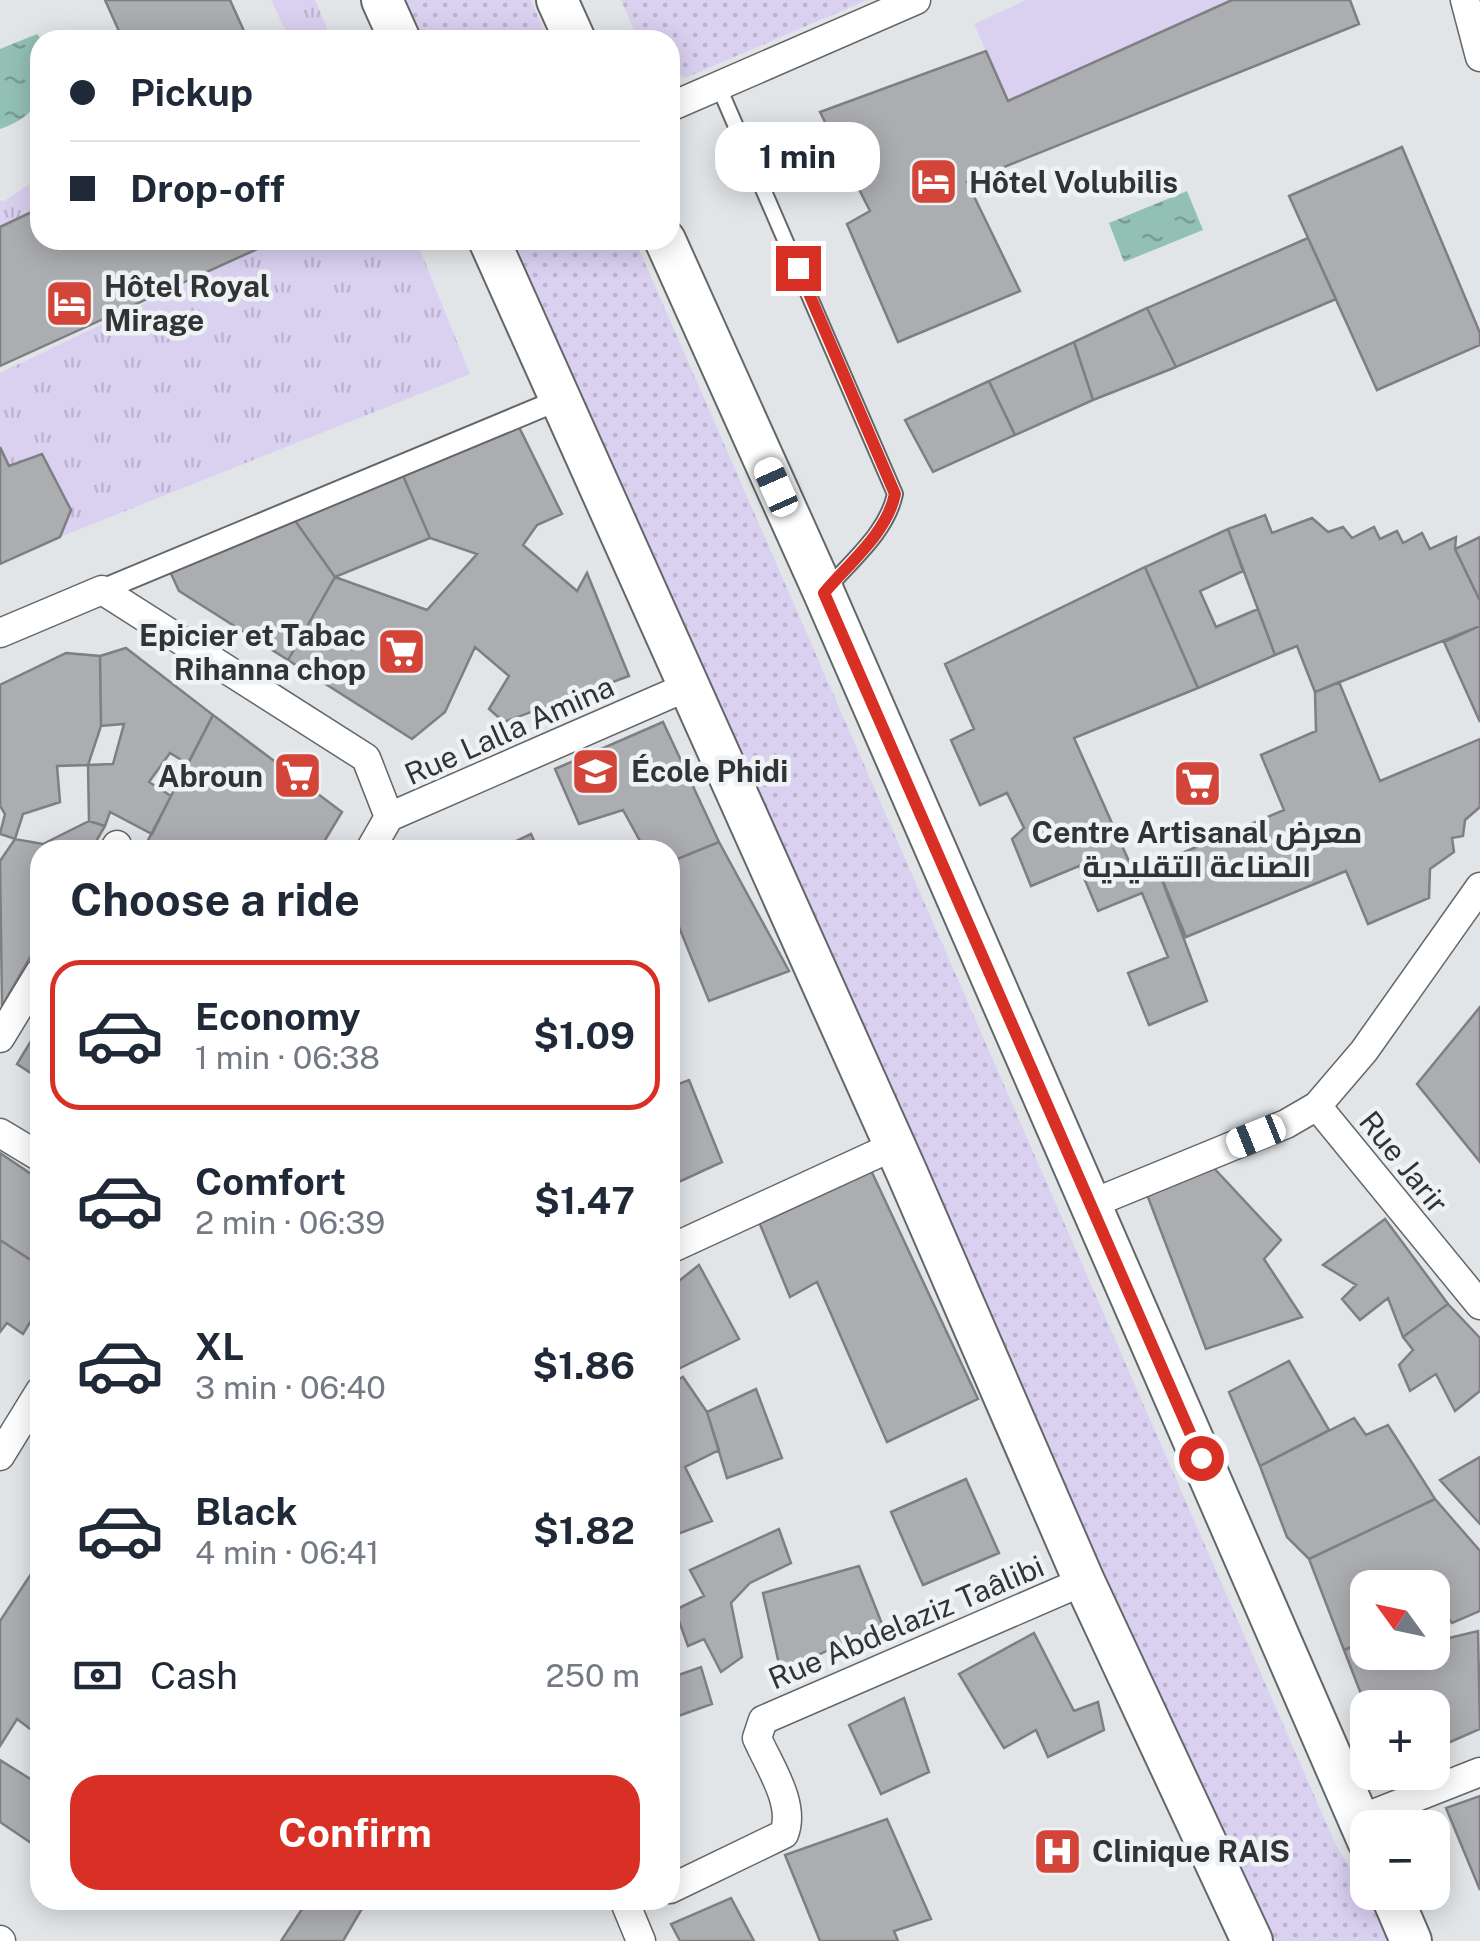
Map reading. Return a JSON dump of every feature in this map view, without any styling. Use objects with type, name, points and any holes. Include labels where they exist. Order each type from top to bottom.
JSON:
[{"type":"main road","points":[[382,0],[396,30]]},
{"type":"main road","points":[[557,0],[570,30]]},
{"type":"main road","points":[[493,250],[1084,1581],[1252,1941]]},
{"type":"main road","points":[[670,250],[824,593],[1354,1810]]},
{"type":"main road","points":[[1398,1910],[1411,1941]]},
{"type":"street","points":[[680,102],[916,0]]},
{"type":"street","points":[[1465,0],[1480,57]]},
{"type":"street","points":[[0,633],[560,399]]},
{"type":"street","points":[[102,590],[366,758],[389,817]]},
{"type":"street","name":"Rue Lalla Amina","points":[[376,840],[389,817],[689,686]]},
{"type":"street","points":[[1091,1204],[1286,1124],[1317,1106],[1342,1080],[1480,887]]},
{"type":"street","points":[[2,1030],[30,987]]},
{"type":"street","name":"Rue Jarir","points":[[1317,1106],[1480,1306]]},
{"type":"street","points":[[0,1132],[30,1151]]},
{"type":"street","points":[[680,1244],[894,1146]]},
{"type":"street","points":[[0,1456],[30,1407]]},
{"type":"street","name":"Rue Abdelaziz Taâlibi","points":[[680,1884],[784,1834],[789,1823],[788,1808],[757,1738],[763,1720],[1084,1581]]},
{"type":"street","points":[[1405,1810],[1480,1772]]},
{"type":"street","points":[[634,1910],[641,1941]]},
{"type":"lane","points":[[717,84],[895,494],[884,524],[824,593]]},
{"type":"green space","points":[[271,0],[315,0],[328,30],[285,30]]},
{"type":"green space","points":[[403,0],[531,0],[544,30],[415,30]]},
{"type":"green space","points":[[621,0],[867,0],[685,78],[680,75],[680,30],[634,30]]},
{"type":"green space","points":[[1026,0],[1232,0],[1008,101],[974,24]]},
{"type":"green space","points":[[30,184],[30,213],[0,227],[0,200]]},
{"type":"green space","points":[[256,250],[420,250],[470,374],[60,537],[71,510],[42,454],[9,466],[0,447],[0,373]]},
{"type":"green space","points":[[513,250],[639,250],[1335,1843],[1350,1868],[1350,1910],[1375,1910],[1393,1941],[1267,1941],[871,1045]]},
{"type":"water","points":[[30,37],[30,112],[0,129],[0,49]]},
{"type":"water","points":[[1187,191],[1203,230],[1124,262],[1109,223]]},
{"type":"building","points":[[105,0],[230,0],[244,30],[118,30]]},
{"type":"building","points":[[1232,0],[1350,0],[1359,24],[967,182],[1020,291],[898,342],[847,224],[870,211],[820,112],[986,51],[1008,101]]},
{"type":"building","points":[[1402,147],[1480,333],[1480,345],[1377,390],[1289,196]]},
{"type":"building","name":"Hôtel Royal Mirage","points":[[30,213],[30,250],[255,250],[0,366],[0,227]]},
{"type":"building","points":[[1308,238],[1336,299],[1176,367],[1147,308]]},
{"type":"building","points":[[1147,308],[1176,367],[1093,400],[1074,342]]},
{"type":"building","points":[[1074,342],[1093,400],[1015,435],[989,381]]},
{"type":"building","points":[[989,381],[1015,435],[933,472],[905,420]]},
{"type":"building","points":[[517,423],[562,514],[537,525],[523,545],[577,591],[587,573],[629,676],[504,722],[489,709],[509,676],[475,647],[445,712],[412,739],[288,660],[335,577],[427,610],[477,554],[430,538],[401,471]]},
{"type":"building","points":[[0,447],[9,466],[42,454],[71,510],[60,537],[0,564]]},
{"type":"building","points":[[401,471],[430,538],[335,577],[291,515]]},
{"type":"building","points":[[291,515],[335,577],[288,660],[179,591],[167,565]]},
{"type":"building","points":[[1265,515],[1272,533],[1312,518],[1328,532],[1343,527],[1352,538],[1374,527],[1380,539],[1397,531],[1403,543],[1422,533],[1430,549],[1456,537],[1455,549],[1480,601],[1480,626],[1315,692],[1297,646],[1275,655],[1228,529]]},
{"type":"building","points":[[1228,529],[1243,571],[1200,591],[1216,627],[1258,609],[1275,655],[1198,688],[1145,567]]},
{"type":"building","points":[[1480,537],[1480,601],[1455,549]]},
{"type":"building","points":[[1145,567],[1198,688],[1074,738],[1132,868],[1156,864],[1207,1001],[1149,1025],[1128,973],[1168,957],[1142,893],[1098,911],[1079,866],[1031,886],[1012,839],[1024,828],[1007,793],[980,805],[951,740],[974,729],[945,664]]},
{"type":"building","points":[[1480,626],[1480,722],[1444,642]]},
{"type":"building","points":[[126,648],[213,715],[188,764],[170,753],[149,782],[171,796],[152,834],[110,812],[105,826],[89,821],[88,765],[113,764],[124,724],[101,726],[100,656]]},
{"type":"building","points":[[66,653],[100,656],[101,726],[88,765],[57,766],[60,802],[23,814],[15,839],[0,834],[5,814],[0,806],[0,685]]},
{"type":"building","points":[[1339,682],[1380,781],[1480,739],[1480,807],[1465,820],[1463,836],[1452,838],[1454,852],[1430,869],[1429,898],[1368,924],[1346,871],[1186,937],[1156,864],[1284,810],[1261,755],[1316,731],[1315,692]]},
{"type":"building","points":[[213,715],[342,812],[325,840],[148,840]]},
{"type":"building","points":[[663,722],[719,842],[680,858],[680,840],[640,840],[623,810],[579,824],[555,769]]},
{"type":"building","points":[[89,821],[105,826],[97,840],[51,840]]},
{"type":"building","points":[[15,839],[30,842],[30,957],[2,1006],[0,861]]},
{"type":"building","points":[[719,842],[789,971],[709,1001],[680,930],[680,858]]},
{"type":"building","points":[[1480,1007],[1480,1162],[1417,1084]]},
{"type":"building","points":[[30,1043],[30,1072],[17,1064]]},
{"type":"building","points":[[689,1080],[722,1162],[680,1181],[680,1083]]},
{"type":"building","points":[[0,1153],[30,1173],[30,1260],[0,1240]]},
{"type":"building","points":[[868,1164],[978,1399],[887,1442],[817,1282],[790,1297],[757,1217]]},
{"type":"building","points":[[1212,1166],[1281,1240],[1264,1259],[1302,1317],[1206,1349],[1146,1192]]},
{"type":"building","points":[[1385,1219],[1448,1304],[1403,1337],[1388,1298],[1360,1320],[1342,1299],[1356,1285],[1323,1265]]},
{"type":"building","points":[[0,1240],[30,1260],[30,1322],[23,1334],[7,1323],[0,1332]]},
{"type":"building","points":[[699,1265],[739,1339],[680,1368],[680,1280]]},
{"type":"building","points":[[1448,1304],[1480,1338],[1480,1391],[1455,1411],[1436,1374],[1410,1391],[1399,1365],[1413,1350],[1403,1337]]},
{"type":"building","points":[[1289,1361],[1329,1430],[1260,1466],[1229,1392]]},
{"type":"building","points":[[683,1377],[707,1412],[719,1450],[685,1467],[712,1521],[680,1533]]},
{"type":"building","points":[[756,1389],[782,1458],[727,1478],[707,1412]]},
{"type":"building","points":[[1354,1418],[1366,1435],[1388,1425],[1435,1499],[1309,1559],[1287,1537],[1260,1466]]},
{"type":"building","points":[[1480,1457],[1480,1524],[1440,1480]]},
{"type":"building","points":[[966,1479],[999,1553],[923,1585],[891,1512]]},
{"type":"building","points":[[1435,1499],[1480,1551],[1480,1611],[1452,1623],[1450,1570],[1350,1570],[1350,1648],[1344,1650],[1309,1559]]},
{"type":"building","points":[[779,1529],[791,1563],[750,1583],[731,1603],[742,1657],[721,1672],[704,1639],[688,1646],[680,1624],[680,1608],[704,1596],[690,1570]]},
{"type":"building","points":[[859,1566],[882,1624],[781,1673],[763,1593]]},
{"type":"building","points":[[30,1576],[30,1729],[17,1719],[0,1746],[0,1621]]},
{"type":"building","points":[[1478,1631],[1480,1729],[1450,1742],[1450,1690],[1359,1690],[1352,1670],[1450,1670],[1450,1638]]},
{"type":"building","points":[[1034,1633],[1074,1711],[1098,1702],[1104,1730],[1048,1757],[1036,1730],[1004,1748],[959,1674]]},
{"type":"building","points":[[701,1667],[712,1704],[680,1715],[680,1674]]},
{"type":"building","points":[[904,1698],[929,1772],[881,1794],[849,1725]]},
{"type":"building","points":[[0,1760],[30,1779],[30,1842],[0,1822]]},
{"type":"building","points":[[1480,1796],[1480,1890],[1450,1810],[1446,1808]]},
{"type":"building","points":[[887,1819],[931,1919],[894,1931],[898,1941],[820,1941],[785,1855]]},
{"type":"building","points":[[731,1898],[754,1941],[680,1941],[671,1924]]},
{"type":"building","points":[[301,1910],[361,1910],[343,1941],[281,1941]]},
{"type":"place","name":"Hôtel Volubilis","points":[[934,182]]},
{"type":"place","name":"Hôtel Royal Mirage","points":[[69,303]]},
{"type":"place","name":"Epicier et Tabac Rihanna chop","points":[[401,652]]},
{"type":"place","name":"École Phidi","points":[[596,771]]},
{"type":"place","name":"Abroun","points":[[298,776]]},
{"type":"place","name":"Centre Artisanal معرض الصناعة التقليدية","points":[[1197,783]]},
{"type":"place","name":"Clinique RAIS","points":[[1057,1851]]},
{"type":"route","points":[[798,268],[895,494],[884,524],[824,593],[1201,1458]]}]
